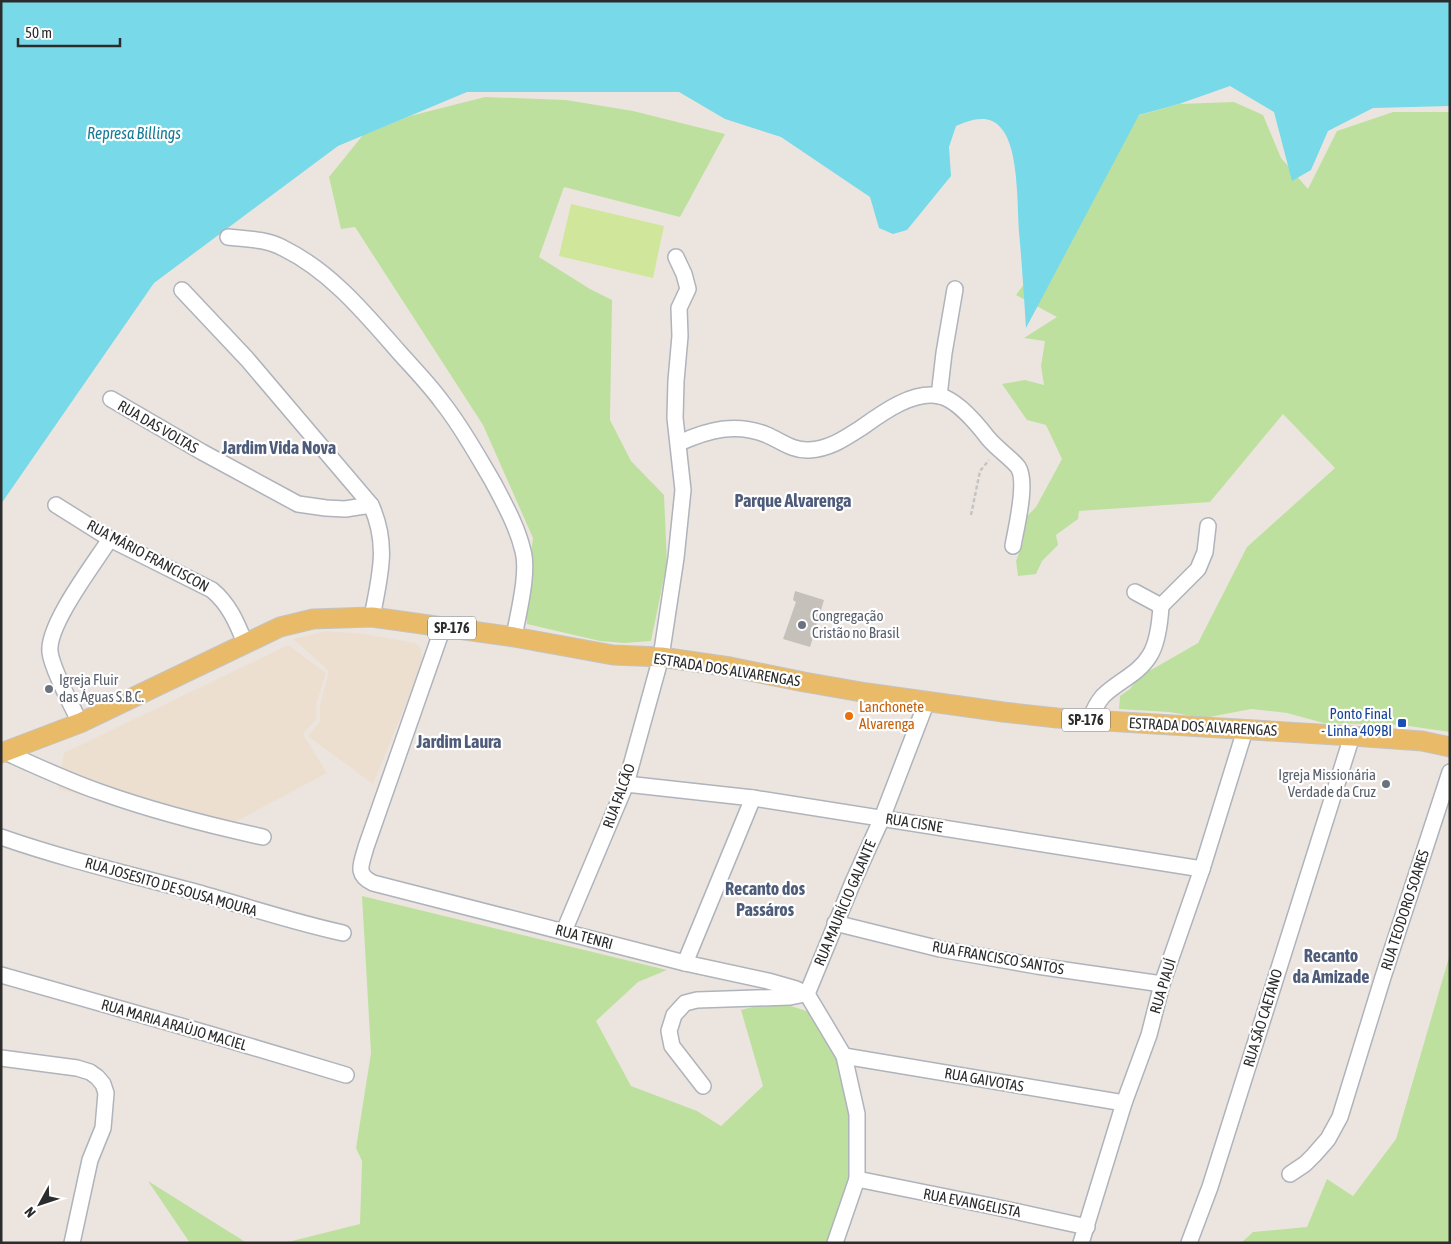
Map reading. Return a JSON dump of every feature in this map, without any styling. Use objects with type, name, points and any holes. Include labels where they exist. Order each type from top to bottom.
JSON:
[{"type":"main road","name":"ESTRADA DOS ALVARENGAS","points":[[3,753],[80,723],[280,627],[313,619],[372,617],[514,637],[613,654],[661,657],[730,667],[866,693],[1003,712],[1090,720],[1352,736],[1422,742],[1450,747]]},
{"type":"street","points":[[228,237],[260,240],[281,247],[320,272],[359,307],[442,402],[484,467],[514,522],[524,553],[525,567],[514,637]]},
{"type":"street","name":"RUA FALCÃO","points":[[564,931],[626,784],[661,657],[676,558],[683,490],[675,418],[680,336],[679,308],[688,289],[684,274],[676,257]]},
{"type":"street","points":[[939,396],[955,289]]},
{"type":"street","points":[[182,290],[247,359],[371,504],[378,521],[382,546],[380,575],[372,617]]},
{"type":"street","points":[[679,443],[698,434],[728,428],[746,429],[766,435],[794,448],[807,451],[820,449],[835,445],[874,418],[909,400],[924,396],[939,396],[956,404],[1001,452],[1016,465],[1021,473],[1021,494],[1013,546]]},
{"type":"street","name":"RUA DAS VOLTAS","points":[[111,399],[215,460],[298,504],[336,509],[371,504]]},
{"type":"street","name":"RUA MÁRIO FRANCISCON","points":[[56,505],[110,539],[212,590],[230,610],[245,643]]},
{"type":"street","points":[[1090,720],[1103,696],[1133,674],[1149,658],[1159,623],[1161,606],[1198,569],[1205,552],[1208,526]]},
{"type":"street","points":[[80,723],[53,664],[50,654],[50,641],[62,612],[110,539]]},
{"type":"street","points":[[1135,592],[1161,606]]},
{"type":"street","name":"RUA TENRI","points":[[443,627],[366,847],[360,869],[365,879],[373,883],[685,963],[768,981],[807,994]]},
{"type":"street","name":"RUA MAURÍCIO GALANTE","points":[[807,994],[835,924],[882,818],[927,701]]},
{"type":"street","name":"RUA PIAUÍ","points":[[1081,1243],[1124,1103],[1149,1035],[1162,984],[1202,869],[1245,730]]},
{"type":"street","name":"RUA SÃO CAETANO","points":[[1188,1243],[1210,1187],[1352,736]]},
{"type":"street","points":[[3,753],[101,793],[179,817],[263,837]]},
{"type":"street","name":"RUA TEODORO SOARES","points":[[1290,1174],[1305,1164],[1319,1150],[1328,1139],[1340,1117],[1383,977],[1450,772]]},
{"type":"street","name":"RUA CISNE","points":[[626,784],[753,798],[1202,869]]},
{"type":"street","points":[[685,963],[753,798]]},
{"type":"street","name":"RUA JOSESITO DE SOUSA MOURA","points":[[1,837],[300,923],[343,933]]},
{"type":"street","name":"RUA FRANCISCO SANTOS","points":[[835,924],[940,949],[1037,966],[1162,984]]},
{"type":"street","name":"RUA MARIA ARAÚJO MACIEL","points":[[1,975],[210,1034],[346,1075]]},
{"type":"street","points":[[703,1086],[672,1046],[669,1031],[674,1015],[685,1003],[697,1000],[790,997],[807,994],[844,1056],[858,1125],[857,1180],[835,1243]]},
{"type":"street","name":"RUA GAIVOTAS","points":[[844,1056],[1124,1103]]},
{"type":"street","points":[[1,1058],[77,1068],[90,1072],[103,1084],[106,1093],[103,1128],[90,1160],[72,1243]]},
{"type":"street","name":"RUA EVANGELISTA","points":[[857,1180],[1087,1227]]},
{"type":"path","points":[[971,515],[980,471],[986,462],[1001,452]]},
{"type":"shaded area","points":[[326,631],[363,634],[416,643],[421,649],[423,662],[373,784],[308,736],[320,721],[320,705],[329,671],[293,639]]},
{"type":"shaded area","points":[[288,645],[326,673],[316,705],[317,718],[303,734],[327,773],[216,832],[58,789],[64,753]]},
{"type":"green space","points":[[485,97],[566,100],[633,111],[725,134],[680,217],[564,187],[539,257],[590,289],[612,300],[610,420],[631,461],[664,495],[667,563],[651,641],[624,643],[600,641],[527,624],[526,613],[533,580],[529,570],[533,538],[483,425],[355,227],[341,229],[329,177],[363,135],[410,116]]},
{"type":"green space","points":[[1234,102],[1263,115],[1281,158],[1308,189],[1337,131],[1393,112],[1450,112],[1450,732],[1402,725],[1324,723],[1287,713],[1251,709],[1204,718],[1169,712],[1119,709],[1120,696],[1130,689],[1147,666],[1151,670],[1198,643],[1247,547],[1335,468],[1283,414],[1210,502],[1079,511],[1078,519],[1056,535],[1058,545],[1042,561],[1036,574],[1018,576],[1016,561],[1023,543],[1026,517],[1036,507],[1062,459],[1046,425],[1027,420],[1002,384],[1025,380],[1044,385],[1041,366],[1045,341],[1024,338],[1057,317],[1016,295],[1038,265],[1109,124],[1179,104]]},
{"type":"green space","points":[[571,204],[664,226],[653,278],[559,256]]},
{"type":"green space","points":[[362,896],[667,970],[638,982],[596,1021],[631,1086],[697,1111],[721,1126],[763,1086],[741,1010],[775,1001],[816,1014],[840,1058],[855,1137],[854,1180],[832,1243],[284,1243],[360,1224],[362,1161],[356,1148],[371,1053]]},
{"type":"green space","points":[[1450,954],[1450,1243],[1241,1243],[1253,1232],[1307,1227],[1327,1179],[1353,1196],[1396,1139]]},
{"type":"green space","points":[[148,1181],[247,1243],[190,1243]]},
{"type":"water","name":"Represa Billings","points":[[1,1],[1450,1],[1450,106],[1373,108],[1328,131],[1311,170],[1292,181],[1274,112],[1230,86],[1179,104],[1139,115],[1026,328],[1014,163],[1007,137],[996,123],[979,119],[956,126],[949,147],[951,176],[907,230],[893,234],[879,228],[870,197],[781,137],[725,119],[679,92],[467,92],[338,146],[154,283],[1,504]]},
{"type":"building","name":"Congregação Cristão no Brasil","points":[[795,591],[824,600],[810,647],[783,639],[796,602],[793,600]]},
{"type":"place","name":"Congregação Cristão no Brasil","points":[[802,625]]},
{"type":"place","name":"Igreja Fluir das Águas S.B.C.","points":[[49,689]]},
{"type":"place","name":"Lanchonete Alvarenga","points":[[849,716]]},
{"type":"place","name":"Ponto Final - Linha 409BI","points":[[1402,723]]},
{"type":"place","name":"Igreja Missionária Verdade da Cruz","points":[[1386,784]]},
{"type":"district","name":"Jardim Vida Nova","points":[[279,448]]},
{"type":"district","name":"Parque Alvarenga","points":[[793,501]]},
{"type":"district","name":"Jardim Laura","points":[[459,742]]},
{"type":"district","name":"Recanto dos Passáros","points":[[765,900]]},
{"type":"district","name":"Recanto da Amizade","points":[[1331,966]]}]
